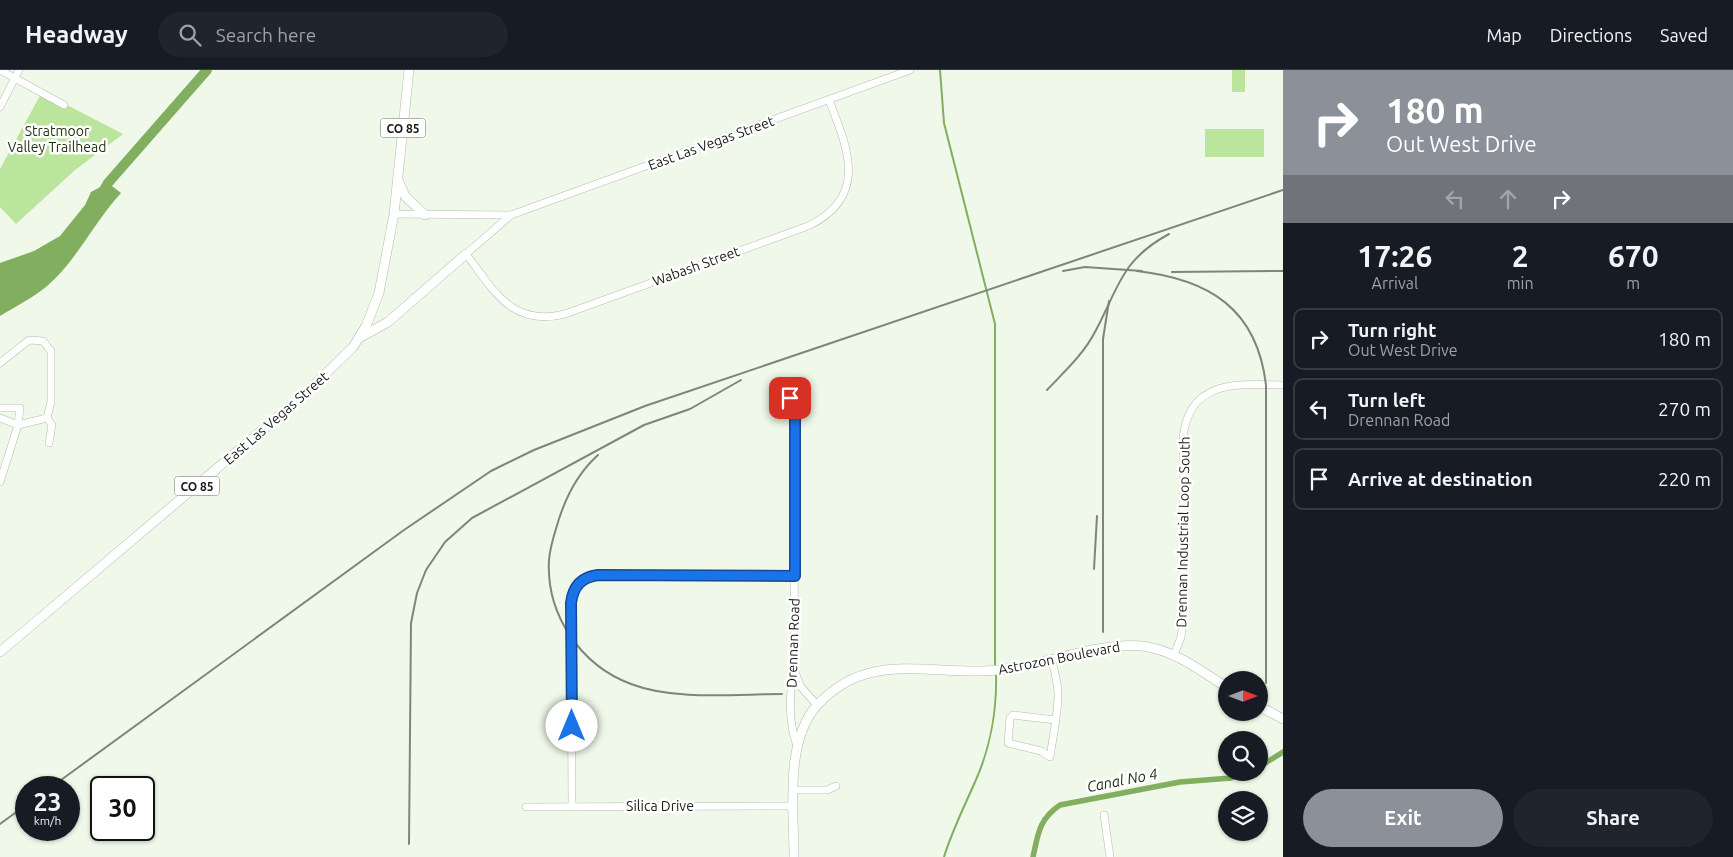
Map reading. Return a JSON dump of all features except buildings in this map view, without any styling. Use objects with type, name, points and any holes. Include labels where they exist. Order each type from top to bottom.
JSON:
[{"type":"main road","name":"CO 85","points":[[394,214],[410,70]]},
{"type":"main road","points":[[397,176],[405,196],[425,214]]},
{"type":"main road","name":"East Las Vegas Street","points":[[0,652],[306,394],[343,359],[359,338],[371,315],[380,286],[394,214]]},
{"type":"main road","points":[[359,338],[388,322],[466,254]]},
{"type":"main road","name":"Astrozon Boulevard","points":[[797,746],[805,724],[817,705],[850,680],[875,672],[1008,669],[1128,646],[1154,648],[1174,655],[1218,682]]},
{"type":"main road","points":[[1268,711],[1283,719]]},
{"type":"main road","name":"Drennan Road","points":[[794,857],[794,790],[797,746]]},
{"type":"street","points":[[0,70],[64,105]]},
{"type":"street","points":[[0,107],[19,70]]},
{"type":"street","name":"East Las Vegas Street","points":[[394,214],[511,215],[910,70]]},
{"type":"street","name":"Wabash Street","points":[[466,254],[503,302],[528,316],[548,318],[566,314],[808,226],[832,210],[842,196],[848,180],[850,165],[847,149],[829,100]]},
{"type":"street","name":"East Las Vegas Street","points":[[466,254],[511,215]]},
{"type":"street","points":[[0,363],[30,340],[43,341],[51,351],[52,402],[47,418]]},
{"type":"street","name":"Drennan Industrial Loop South","points":[[1174,655],[1183,631],[1184,438],[1187,416],[1199,399],[1217,388],[1233,385],[1283,385]]},
{"type":"street","name":"Drennan Road","points":[[790,398],[795,409],[794,669],[791,687],[791,730],[797,746]]},
{"type":"street","points":[[0,408],[20,408],[18,425],[0,482]]},
{"type":"street","points":[[0,418],[18,425],[47,418]]},
{"type":"street","points":[[47,418],[52,425],[49,443]]},
{"type":"street","points":[[572,806],[571,603],[574,591],[580,582],[588,577],[598,575],[795,576]]},
{"type":"street","points":[[1052,660],[1058,692],[1055,720],[1050,757],[1041,751],[1008,743],[1010,718],[1013,715],[1055,720]]},
{"type":"street","points":[[794,669],[802,686],[817,705]]},
{"type":"street","points":[[794,790],[827,790],[836,786]]},
{"type":"street","name":"Silica Drive","points":[[526,807],[794,806]]},
{"type":"street","points":[[1104,815],[1110,857]]},
{"type":"green space","points":[[1232,70],[1245,70],[1245,92],[1232,92]]},
{"type":"green space","name":"Stratmoor Valley Trailhead","points":[[42,92],[123,134],[75,170],[16,224],[0,207],[0,169]]},
{"type":"green space","points":[[1205,129],[1264,129],[1264,157],[1205,157]]},
{"type":"shaded area","points":[[108,183],[121,193],[102,216],[67,266],[46,287],[0,316],[0,263],[34,251],[60,236],[85,205],[91,192]]},
{"type":"waterway","points":[[101,195],[108,183],[207,70]]},
{"type":"waterway","points":[[940,70],[944,123],[995,324],[995,666]]},
{"type":"waterway","points":[[944,857],[954,828],[985,756],[994,715],[996,674]]},
{"type":"waterway","name":"Canal No 4","points":[[1268,761],[1283,752]]},
{"type":"waterway","name":"Canal No 4","points":[[1033,857],[1040,828],[1053,810],[1060,805],[1180,782],[1218,779]]},
{"type":"railway","points":[[66,776],[404,530],[491,471],[534,450],[645,406],[1283,190]]},
{"type":"railway","points":[[1047,390],[1086,347],[1131,264],[1153,244],[1169,234]]},
{"type":"railway","points":[[1063,271],[1085,267],[1142,271]]},
{"type":"railway","points":[[1137,271],[1186,281],[1207,290],[1225,302],[1240,317],[1252,336],[1261,358],[1266,385],[1266,671]]},
{"type":"railway","points":[[1172,272],[1283,271]]},
{"type":"railway","points":[[1103,632],[1103,339],[1109,301]]},
{"type":"railway","points":[[409,844],[411,623],[417,593],[426,570],[445,542],[472,518],[644,425],[690,409],[741,380]]},
{"type":"railway","points":[[598,455],[579,477],[566,501],[553,539],[549,560],[553,599],[560,618],[582,651],[596,664],[613,675],[631,684],[648,689],[686,695],[782,694]]},
{"type":"railway","points":[[1094,569],[1097,516]]},
{"type":"railway","points":[[0,824],[15,813]]},
{"type":"route","points":[[572,726],[571,603],[576,586],[580,582],[588,577],[598,575],[795,576],[795,409],[790,398]]}]
